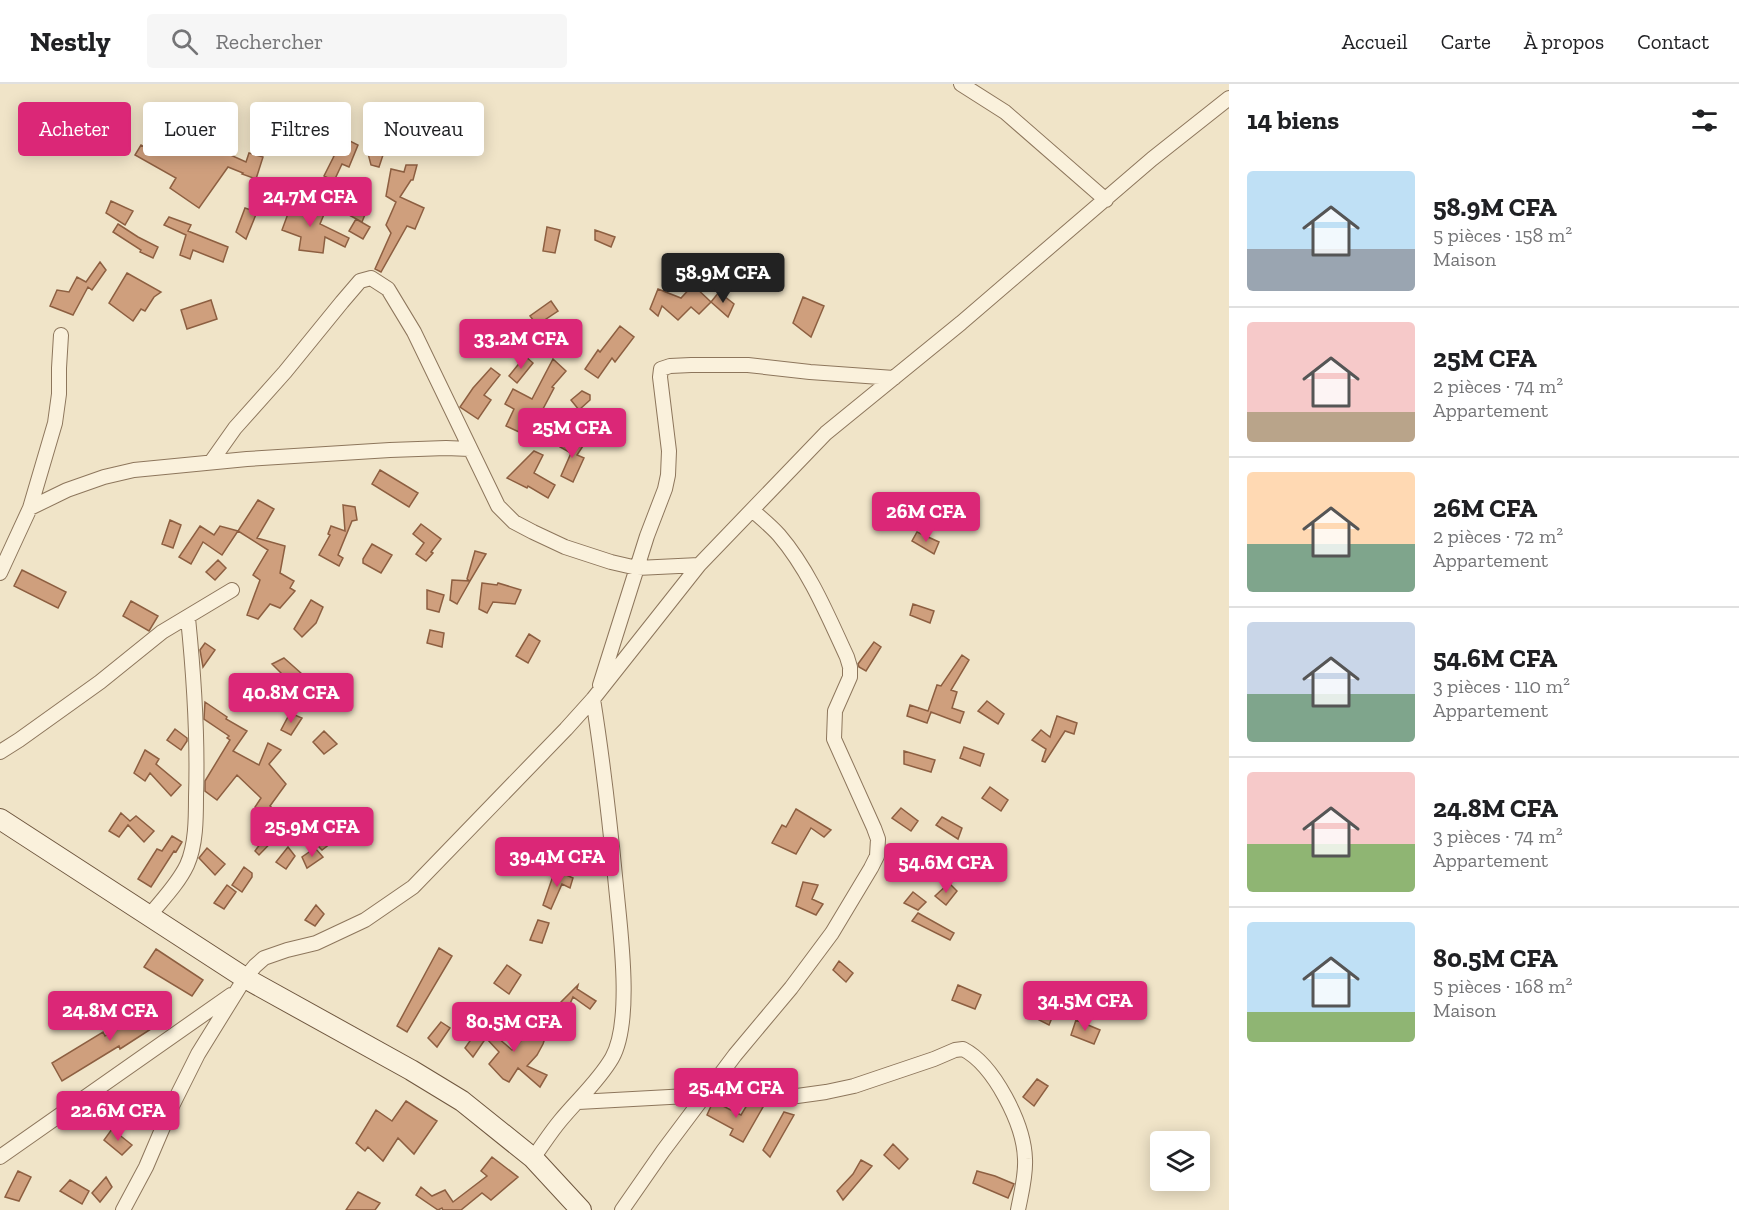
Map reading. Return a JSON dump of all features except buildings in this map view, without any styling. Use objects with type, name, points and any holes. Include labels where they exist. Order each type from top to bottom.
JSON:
[{"type":"main road","points":[[0,819],[148,916],[240,985],[411,1070],[462,1101],[532,1158],[581,1210]]},
{"type":"street","points":[[961,84],[1005,112],[1106,200]]},
{"type":"street","points":[[123,1210],[146,1167],[172,1106],[198,1054],[240,985],[255,966],[264,958],[316,943],[365,920],[413,887],[566,729],[596,696],[699,565],[826,434],[961,323],[1152,159],[1229,98]]},
{"type":"street","points":[[212,462],[235,429],[360,281],[371,278],[388,289],[414,332],[498,506],[514,522],[565,547],[611,562],[637,568],[699,565]]},
{"type":"street","points":[[0,573],[30,508],[55,423],[60,394],[61,336]]},
{"type":"street","points":[[532,1158],[613,1057],[621,1035],[622,947],[596,696],[668,475],[669,451],[661,369],[691,365],[748,365],[894,378]]},
{"type":"street","points":[[30,508],[67,490],[104,477],[134,470],[247,459],[390,450],[470,449]]},
{"type":"street","points":[[622,1210],[735,1055],[791,988],[832,933],[871,868],[878,848],[874,828],[834,739],[835,711],[850,677],[847,657],[811,583],[795,557],[779,534],[752,510]]},
{"type":"street","points":[[0,753],[100,682],[162,632],[232,590]]},
{"type":"street","points":[[148,916],[171,891],[188,864],[194,837],[197,753],[193,665],[188,618]]},
{"type":"street","points":[[0,1157],[240,985]]},
{"type":"street","points":[[578,1102],[706,1095],[790,1097],[854,1086],[963,1049],[984,1065],[1006,1097],[1018,1125],[1025,1160],[1018,1210]]}]
